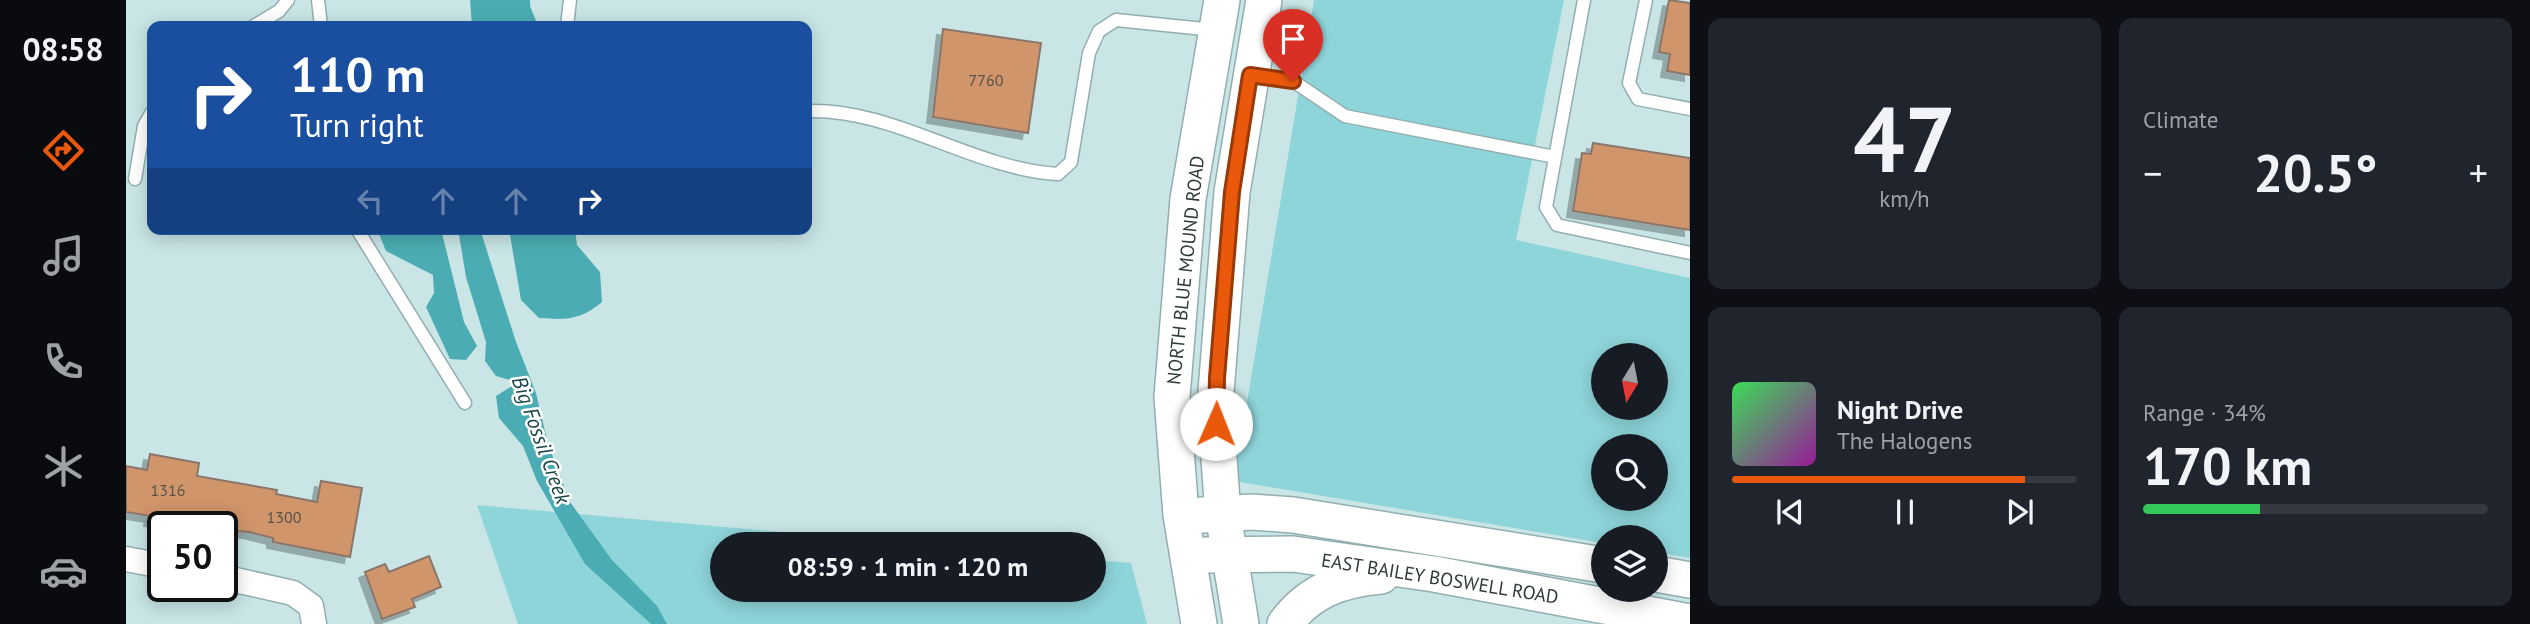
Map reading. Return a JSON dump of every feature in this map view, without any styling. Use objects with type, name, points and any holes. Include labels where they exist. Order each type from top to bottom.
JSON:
[{"type":"main road","name":"NORTH BLUE MOUND ROAD","points":[[1241,624],[1223,514],[1215,404],[1232,192],[1264,0]]},
{"type":"main road","name":"NORTH BLUE MOUND ROAD","points":[[1199,624],[1181,515],[1172,397],[1188,199],[1219,15]]},
{"type":"main road","name":"EAST BAILEY BOSWELL ROAD","points":[[1181,515],[1252,512],[1293,515],[1591,563]]},
{"type":"main road","name":"EAST BAILEY BOSWELL ROAD","points":[[1189,557],[1293,554],[1434,574],[1690,622]]},
{"type":"main road","points":[[1285,624],[1304,602],[1337,584],[1355,578],[1434,574]]},
{"type":"main road","points":[[1668,576],[1690,580]]},
{"type":"street","points":[[126,559],[147,563]]},
{"type":"street","points":[[238,581],[293,593],[311,606],[314,624]]},
{"type":"lane","points":[[262,21],[279,11],[288,0]]},
{"type":"lane","points":[[318,0],[320,21]]},
{"type":"lane","points":[[568,21],[570,0]]},
{"type":"lane","points":[[1584,0],[1546,207],[1557,225],[1690,253]]},
{"type":"lane","points":[[1646,0],[1629,83],[1638,99],[1690,109]]},
{"type":"lane","points":[[812,111],[833,110],[888,125],[1030,172],[1058,174],[1071,162],[1088,53],[1099,31],[1116,20],[1219,15]]},
{"type":"lane","points":[[1250,75],[1293,81],[1345,116],[1555,157]]},
{"type":"lane","points":[[135,179],[147,121]]},
{"type":"lane","points":[[361,235],[465,403]]},
{"type":"shaded area","points":[[1314,0],[1564,0],[1516,240],[1690,278],[1690,558],[1668,554],[1668,525],[1591,525],[1591,541],[1234,481]]},
{"type":"shaded area","points":[[477,505],[781,532],[710,532],[710,602],[1106,602],[1106,561],[1131,563],[1147,624],[518,624]]},
{"type":"water","points":[[470,0],[530,0],[536,21],[472,21]]},
{"type":"water","points":[[379,235],[442,235],[464,322],[477,346],[466,360],[450,359],[426,307],[434,293],[433,275],[386,251]]},
{"type":"water","name":"Big Fossil Creek","points":[[459,235],[482,235],[516,342],[536,393],[548,444],[570,502],[612,560],[657,606],[667,624],[651,624],[585,564],[537,481],[523,446],[499,418],[496,396],[512,386],[510,380],[496,376],[485,361],[486,342],[466,277]]},
{"type":"water","points":[[510,235],[576,235],[577,245],[600,272],[602,302],[580,316],[557,319],[539,318],[521,300]]},
{"type":"building","points":[[1669,0],[1690,3],[1690,75],[1667,71],[1670,54],[1659,52]]},
{"type":"building","points":[[943,29],[1041,43],[1028,133],[933,117]]},
{"type":"building","points":[[1593,143],[1690,158],[1690,230],[1573,211],[1582,153],[1591,154]]},
{"type":"building","points":[[150,454],[199,463],[197,476],[277,490],[276,494],[317,502],[321,481],[362,488],[350,557],[273,542],[273,538],[238,531],[238,511],[147,511],[147,515],[126,512],[126,466],[147,470]]},
{"type":"building","points":[[429,556],[441,587],[412,599],[415,607],[382,619],[365,572],[385,564],[389,572]]},
{"type":"route","points":[[1216,424],[1215,404],[1232,192],[1250,75],[1293,81]]}]
